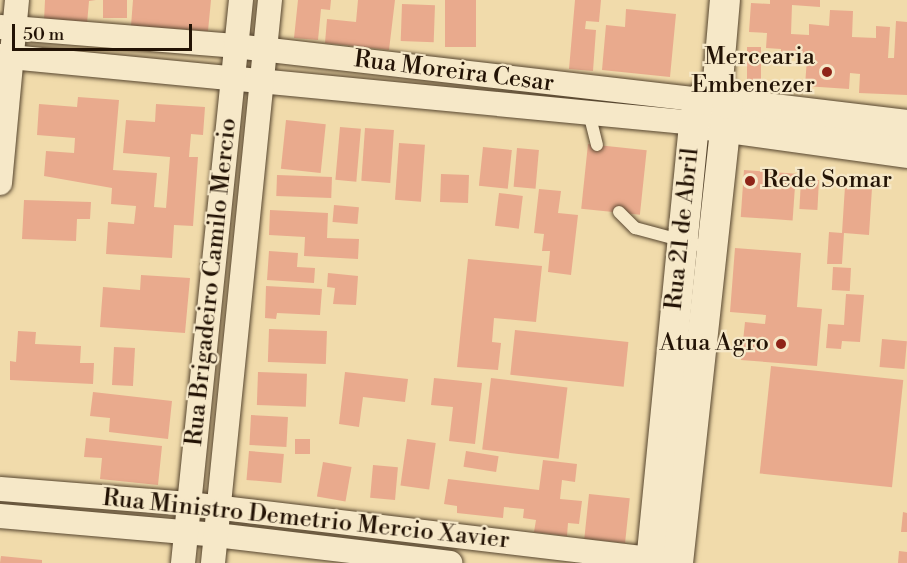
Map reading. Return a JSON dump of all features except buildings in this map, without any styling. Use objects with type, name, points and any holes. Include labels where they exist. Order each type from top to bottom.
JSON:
[{"type":"street","points":[[0,183],[7,27],[17,0]]},
{"type":"street","name":"Rua Brigadeiro Camilo Mercio","points":[[183,563],[241,0]]},
{"type":"street","name":"Rua Brigadeiro Camilo Mercio","points":[[213,563],[270,0]]},
{"type":"street","name":"Rua 21 de Abril","points":[[668,562],[695,245],[725,0]]},
{"type":"street","name":"Rua Moreira Cesar","points":[[7,27],[235,46],[586,87],[713,107],[907,125]]},
{"type":"street","points":[[122,67],[126,38]]},
{"type":"street","name":"Rua Moreira Cesar","points":[[5,57],[261,78],[588,112],[713,107],[907,153]]},
{"type":"street","points":[[375,90],[378,63]]},
{"type":"street","points":[[210,300],[239,300]]},
{"type":"street","name":"Rua Ministro Demetrio Mercio Xavier","points":[[0,489],[189,504],[668,562]]},
{"type":"street","points":[[90,524],[92,496]]},
{"type":"street","name":"Rua Ministro Demetrio Mercio Xavier","points":[[0,516],[216,535],[443,562]]},
{"type":"street","points":[[441,533],[443,562]]},
{"type":"lane","points":[[586,87],[588,112],[597,145]]},
{"type":"lane","points":[[619,212],[635,228],[695,245]]},
{"type":"place","name":"Mercearia Embenezer","points":[[827,72]]},
{"type":"place","name":"Rede Somar","points":[[750,181]]},
{"type":"place","name":"Atua Agro","points":[[781,344]]}]
